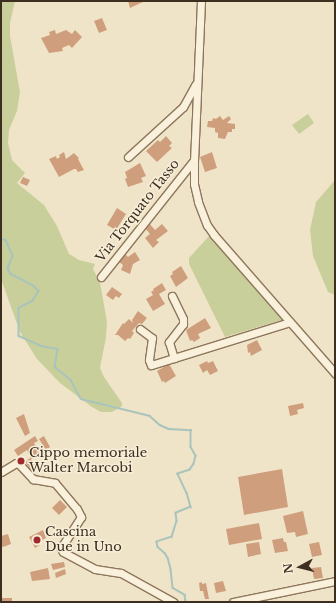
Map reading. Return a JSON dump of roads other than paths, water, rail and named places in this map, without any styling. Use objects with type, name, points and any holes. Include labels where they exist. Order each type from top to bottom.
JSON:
[{"type":"street","name":"Via Torquato Tasso","points":[[202,1],[194,160],[194,184],[198,202],[207,225],[221,244],[335,373]]},
{"type":"street","name":"Via Torquato Tasso","points":[[128,157],[183,107],[197,82]]},
{"type":"street","name":"Via Torquato Tasso","points":[[101,277],[194,160]]},
{"type":"street","points":[[172,296],[184,319],[183,324],[169,342],[174,358]]},
{"type":"street","points":[[140,329],[152,338],[149,364],[160,363],[290,322]]},
{"type":"street","points":[[1,472],[16,463],[19,464],[33,479],[55,483],[77,508],[81,517],[61,548],[63,552],[95,569],[121,573],[173,602]]},
{"type":"street","points":[[233,602],[335,581]]},
{"type":"waterway","points":[[1,239],[6,240],[13,256],[8,269],[11,274],[33,285],[39,291],[33,301],[19,308],[19,336],[41,346],[58,349],[55,367],[71,380],[81,399],[150,416],[160,425],[169,429],[191,430],[191,447],[196,456],[194,464],[190,470],[178,474],[187,493],[191,507],[176,513],[177,521],[172,537],[157,542],[158,547],[168,558],[173,588],[185,595],[186,602]]},
{"type":"place","name":"Cippo memoriale Walter Marcobi","points":[[21,461]]},
{"type":"place","name":"Cascina Due in Uno","points":[[37,540]]}]
